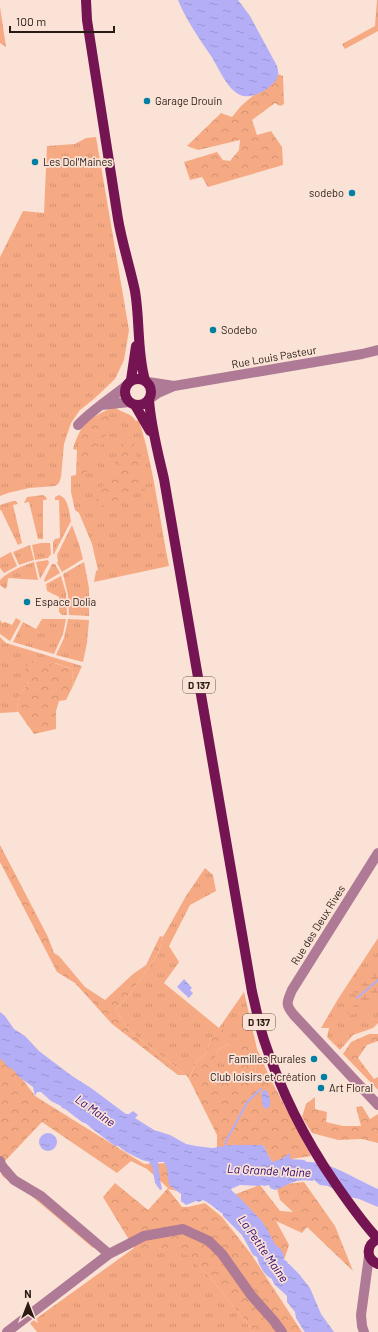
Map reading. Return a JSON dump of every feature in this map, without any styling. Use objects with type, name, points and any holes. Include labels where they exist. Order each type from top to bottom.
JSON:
[{"type":"main road","points":[[86,0],[93,58],[118,219],[135,292],[139,322],[142,366],[146,381],[152,389],[150,399],[143,404],[132,403],[125,394],[139,322]]},
{"type":"main road","points":[[128,383],[138,378],[146,381]]},
{"type":"main road","name":"D 137","points":[[150,399],[150,415],[154,438],[165,487],[252,992],[263,1038],[294,1115],[315,1153],[376,1240]]},
{"type":"main road","name":"D 137","points":[[132,403],[154,438]]},
{"type":"main road","points":[[376,1240],[368,1249],[369,1256],[372,1261],[378,1264]]},
{"type":"street","name":"Rue Louis Pasteur","points":[[150,399],[158,393],[174,386],[368,353],[378,350]]},
{"type":"street","name":"Rue Louis Pasteur","points":[[146,381],[174,386]]},
{"type":"street","points":[[78,425],[90,413],[128,383]]},
{"type":"street","points":[[102,405],[132,403]]},
{"type":"street","name":"Rue des Deux Rives","points":[[376,860],[292,990],[287,1002],[288,1007],[292,1012],[378,1104]]},
{"type":"street","points":[[0,1161],[1,1165],[14,1180],[41,1196],[109,1254]]},
{"type":"street","points":[[7,1332],[109,1254],[144,1236],[183,1229],[209,1241],[222,1254],[251,1295],[282,1332]]},
{"type":"street","points":[[364,1332],[361,1315],[369,1256]]},
{"type":"street","points":[[367,1277],[378,1264]]},
{"type":"green space","points":[[377,0],[378,31],[345,49],[342,44],[375,26]]},
{"type":"green space","points":[[0,7],[6,47],[0,43]]},
{"type":"green space","points":[[278,74],[283,76],[284,104],[280,106],[275,103],[252,120],[257,135],[271,131],[282,147],[283,165],[208,187],[202,177],[190,180],[184,162],[217,152],[223,160],[230,161],[239,150],[240,140],[198,150],[187,146],[221,113],[232,117],[241,106]]},
{"type":"green space","points":[[96,137],[129,330],[124,360],[115,379],[80,410],[71,423],[64,444],[61,477],[59,483],[55,486],[29,488],[0,496],[0,257],[23,211],[44,213],[47,146],[75,144],[86,138]]},
{"type":"green space","points":[[115,407],[131,416],[136,421],[139,420],[152,474],[169,566],[94,582],[96,571],[98,570],[92,544],[79,513],[75,510],[71,492],[71,476],[76,475],[77,450],[73,449],[79,433],[87,422],[99,414]]},
{"type":"green space","points":[[109,411],[111,426],[82,480],[77,467],[78,449],[81,436],[89,424]]},
{"type":"green space","points":[[131,431],[145,490],[91,510]]},
{"type":"green space","points":[[43,495],[47,498],[46,500],[43,500],[43,539],[38,539],[29,502],[24,503],[27,497]]},
{"type":"green space","points":[[59,495],[67,502],[71,521],[53,554],[53,542],[55,539],[60,538],[59,500],[55,500],[55,497]]},
{"type":"green space","points":[[16,501],[18,504],[13,505],[22,543],[18,545],[0,510],[0,505]]},
{"type":"green space","points":[[72,525],[83,559],[62,572],[57,563],[57,555]]},
{"type":"green space","points":[[50,543],[51,554],[48,558],[35,560],[32,545]]},
{"type":"green space","points":[[30,545],[34,560],[19,565],[13,552]]},
{"type":"green space","points":[[11,552],[17,566],[4,573],[0,568],[0,558]]},
{"type":"green space","points":[[48,560],[49,563],[40,579],[36,562]]},
{"type":"green space","points":[[34,562],[38,580],[8,578],[7,587],[5,589],[0,585],[0,580],[7,574]]},
{"type":"green space","points":[[84,562],[89,588],[89,616],[69,615],[68,595],[63,574]]},
{"type":"green space","points":[[52,564],[55,564],[60,573],[45,582],[44,580]]},
{"type":"green space","points":[[61,576],[66,593],[67,615],[62,615],[59,612],[59,597],[47,591],[46,584]]},
{"type":"green space","points":[[16,618],[21,621],[10,641],[0,634],[0,620],[2,623],[5,622],[12,625]]},
{"type":"green space","points":[[42,619],[66,619],[63,634],[54,654],[13,642],[23,622],[36,629]]},
{"type":"green space","points":[[68,619],[89,620],[87,643],[83,662],[56,655],[64,638]]},
{"type":"green space","points":[[0,637],[6,643],[82,666],[72,688],[73,669],[55,663],[46,671],[29,681],[19,697],[18,712],[0,713]]},
{"type":"green space","points":[[45,658],[47,659],[46,663],[51,666],[54,663],[73,669],[72,688],[66,700],[59,701],[56,711],[56,729],[34,734],[17,710],[19,697],[29,681],[24,675],[26,667],[30,660],[39,663],[41,661],[44,662]]},
{"type":"green space","points":[[0,845],[48,937],[54,953],[59,956],[85,987],[105,1000],[133,974],[146,965],[160,936],[163,937],[158,954],[130,994],[115,1010],[133,1034],[186,1075],[178,1075],[112,1024],[75,983],[57,972],[0,862]]},
{"type":"green space","points":[[205,868],[213,875],[216,891],[190,905],[169,946],[179,962],[164,983],[219,1028],[244,992],[257,1049],[219,1086],[211,1083],[207,1071],[219,1049],[229,1044],[212,1037],[204,1057],[197,1060],[189,1079],[186,1075],[133,1034],[115,1010],[130,994],[158,954],[163,937],[186,896]]},
{"type":"green space","points":[[378,938],[378,1023],[373,1028],[353,1035],[340,1050],[327,1037],[329,1028],[321,1028]]},
{"type":"green space","points":[[378,972],[378,998],[376,1001],[365,1010],[348,1015],[347,1011],[361,999],[354,992]]},
{"type":"green space","points":[[219,1028],[231,1035],[229,1044],[219,1049],[208,1071],[211,1083],[219,1086],[243,1061],[229,1055],[233,1043],[242,1039],[257,1049],[255,1082],[271,1080],[311,1156],[272,1162],[263,1145],[217,1148],[217,1135],[189,1079],[197,1060],[204,1057],[212,1037]]},
{"type":"green space","points":[[369,1034],[378,1034],[378,1041],[367,1045],[358,1058],[374,1079],[378,1077],[378,1090],[343,1054],[351,1042]]},
{"type":"green space","points":[[0,1049],[35,1096],[144,1164],[169,1163],[187,1193],[168,1189],[182,1207],[205,1203],[222,1217],[251,1254],[302,1332],[254,1332],[210,1277],[187,1255],[158,1248],[134,1248],[103,1197],[115,1183],[148,1210],[168,1188],[147,1169],[131,1161],[117,1173],[42,1122],[5,1161],[11,1171],[100,1243],[93,1248],[28,1193],[3,1177],[0,1171]]},
{"type":"green space","points":[[257,1049],[271,1080],[255,1082]]},
{"type":"green space","points":[[315,1097],[315,1109],[327,1112],[326,1122],[343,1126],[361,1126],[356,1107],[362,1106],[370,1119],[378,1114],[378,1143],[362,1139],[338,1140],[312,1133],[302,1117],[306,1104]]},
{"type":"green space","points":[[304,1182],[335,1226],[353,1271],[307,1227],[302,1233],[276,1221],[289,1245],[284,1260],[236,1194],[260,1185],[280,1211],[293,1212],[280,1200],[276,1185]]},
{"type":"green space","points":[[134,1248],[158,1248],[187,1254],[210,1277],[254,1332],[37,1332],[30,1323]]},
{"type":"water","points":[[178,0],[238,0],[250,16],[277,66],[278,75],[274,83],[263,91],[251,96],[240,95],[235,92],[223,77],[193,29]]},
{"type":"water","points":[[184,979],[192,988],[190,990],[193,993],[189,998],[177,987]]},
{"type":"water","points":[[0,1012],[5,1016],[14,1029],[25,1036],[39,1051],[126,1114],[133,1111],[138,1115],[135,1118],[154,1130],[170,1135],[186,1144],[196,1146],[212,1148],[232,1145],[263,1145],[272,1162],[281,1159],[290,1153],[290,1159],[304,1160],[334,1168],[378,1189],[378,1207],[350,1197],[328,1186],[320,1185],[314,1179],[313,1181],[297,1181],[275,1190],[270,1188],[269,1185],[240,1185],[231,1189],[261,1220],[276,1246],[280,1248],[284,1255],[284,1260],[287,1261],[310,1288],[321,1314],[334,1332],[304,1331],[296,1318],[295,1312],[287,1302],[287,1296],[274,1284],[272,1279],[264,1273],[257,1257],[253,1255],[242,1235],[223,1216],[223,1214],[203,1200],[186,1205],[181,1201],[181,1194],[170,1186],[167,1168],[164,1162],[158,1162],[162,1189],[160,1190],[155,1183],[152,1165],[149,1164],[150,1162],[142,1160],[118,1146],[115,1146],[87,1124],[51,1101],[41,1092],[37,1092],[35,1096],[33,1087],[19,1077],[12,1068],[10,1069],[0,1058]]},
{"type":"water","points":[[264,1090],[267,1091],[270,1099],[270,1106],[266,1109],[263,1107],[261,1093]]},
{"type":"water","points":[[44,1133],[52,1133],[57,1138],[55,1149],[52,1151],[44,1151],[39,1146],[39,1138]]},
{"type":"waterway","points":[[357,998],[378,980]]},
{"type":"waterway","points":[[225,1148],[226,1141],[248,1101],[261,1089]]},
{"type":"place","name":"Garage Drouin","points":[[147,101]]},
{"type":"place","name":"Les Dol'Maines","points":[[35,162]]},
{"type":"place","name":"sodebo","points":[[352,193]]},
{"type":"place","name":"Sodebo","points":[[213,330]]},
{"type":"place","name":"Espace Dolia","points":[[27,602]]},
{"type":"place","name":"Familles Rurales","points":[[314,1059]]},
{"type":"place","name":"Club loisirs et création","points":[[324,1077]]},
{"type":"place","name":"Art Floral","points":[[321,1088]]},
{"type":"water label","name":"La Maine","points":[[95,1111]]},
{"type":"water label","name":"La Grande Maine","points":[[269,1171]]},
{"type":"water label","name":"La Petite Maine","points":[[263,1249]]}]
